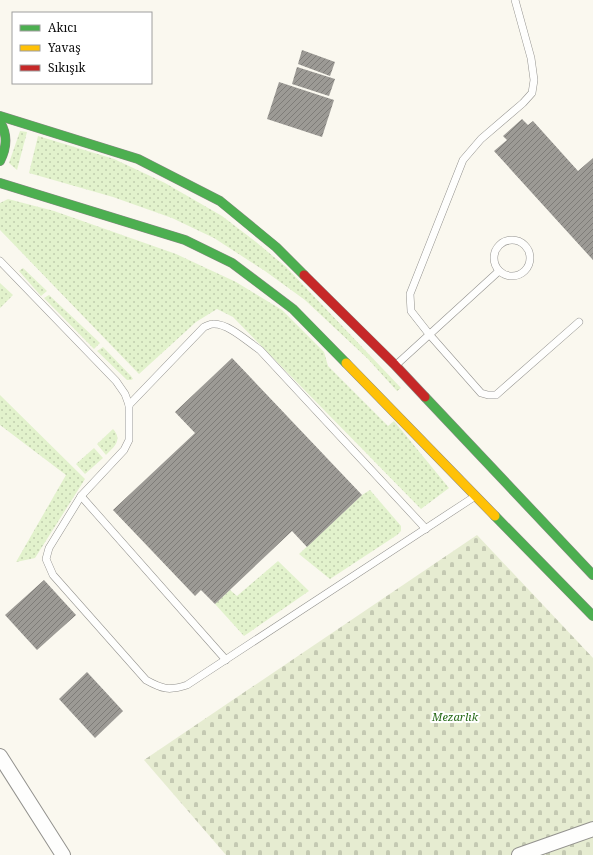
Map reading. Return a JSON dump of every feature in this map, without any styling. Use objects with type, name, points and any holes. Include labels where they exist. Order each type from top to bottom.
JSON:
[{"type":"main road","points":[[0,116],[138,159],[220,201],[276,248],[395,365],[593,575]]},
{"type":"main road","points":[[0,122],[4,127],[7,136],[7,145],[5,154],[0,161]]},
{"type":"main road","points":[[0,183],[185,240],[232,263],[293,309],[593,616]]},
{"type":"street","points":[[0,756],[63,855]]},
{"type":"street","points":[[519,855],[593,829]]},
{"type":"lane","points":[[515,0],[531,58],[534,80],[532,93],[523,103],[481,139],[463,160],[410,294],[411,311],[429,334],[481,393],[488,395],[496,395],[579,322]]},
{"type":"lane","points":[[508,240],[515,240],[526,246],[531,257],[527,269],[523,273],[517,276],[510,276],[499,271],[494,259],[498,247],[502,243],[508,240]]},
{"type":"lane","points":[[0,261],[116,381],[125,394],[129,405],[129,440],[124,450],[81,496],[49,548],[46,559],[53,575],[146,680],[160,688],[175,689],[187,685],[476,496]]},
{"type":"lane","points":[[395,365],[499,271]]},
{"type":"lane","points":[[129,405],[204,327],[212,324],[218,324],[229,328],[260,350],[426,528]]},
{"type":"lane","points":[[81,496],[226,660]]},
{"type":"green space","points":[[20,131],[27,132],[17,170],[9,163]]},
{"type":"green space","points":[[38,136],[114,159],[165,183],[222,216],[286,267],[401,388],[397,391],[368,359],[305,300],[265,271],[214,238],[172,218],[113,197],[29,173]]},
{"type":"green space","points":[[8,199],[54,211],[176,254],[236,282],[282,310],[324,352],[328,366],[388,426],[394,421],[449,488],[421,509],[233,317],[217,309],[196,322],[139,374],[0,230],[0,203]]},
{"type":"green space","points":[[23,268],[47,291],[41,296],[19,271]]},
{"type":"green space","points":[[0,283],[13,295],[0,308]]},
{"type":"green space","points":[[49,295],[100,343],[94,349],[44,298]]},
{"type":"green space","points":[[103,347],[133,379],[127,380],[97,351]]},
{"type":"green space","points":[[0,395],[85,479],[35,558],[16,562],[66,475],[0,425]]},
{"type":"green space","points":[[113,429],[116,433],[117,440],[106,455],[97,444]]},
{"type":"green space","points":[[94,448],[103,458],[85,474],[76,464]]},
{"type":"green space","points":[[370,490],[401,526],[401,531],[330,579],[299,554],[362,495]]},
{"type":"green space","name":"Mezarlık","points":[[477,535],[593,658],[593,855],[226,855],[144,760]]},
{"type":"green space","points":[[278,561],[309,591],[244,636],[215,604],[230,590],[237,596]]},
{"type":"building","points":[[302,50],[335,62],[330,76],[298,64]]},
{"type":"building","points":[[297,67],[335,79],[329,96],[292,84]]},
{"type":"building","points":[[279,82],[334,100],[322,137],[267,119]]},
{"type":"building","points":[[522,119],[528,125],[533,121],[578,171],[593,158],[593,260],[494,151],[507,140],[503,136]]},
{"type":"building","points":[[232,358],[362,495],[307,547],[292,531],[215,604],[201,590],[195,596],[113,510],[195,433],[175,412]]},
{"type":"building","points":[[44,580],[76,615],[37,650],[5,615]]},
{"type":"building","points":[[87,672],[123,711],[95,738],[59,699]]},
{"type":"traffic: fast","points":[[0,116],[138,159],[220,201],[276,247],[304,275]]},
{"type":"traffic: fast","points":[[0,122],[3,127],[6,141],[0,161]]},
{"type":"traffic: fast","points":[[0,183],[185,240],[232,263],[293,309],[346,363]]},
{"type":"traffic: fast","points":[[425,397],[593,575]]},
{"type":"traffic: fast","points":[[495,516],[593,616]]},
{"type":"traffic: slow","points":[[346,363],[495,516]]},
{"type":"traffic: jam","points":[[304,275],[395,365],[425,397]]}]
